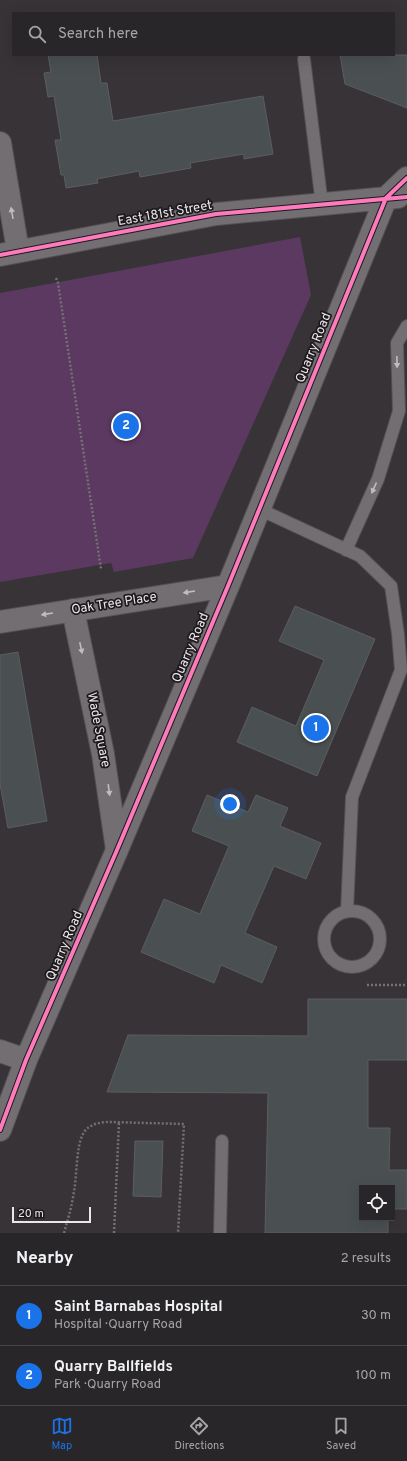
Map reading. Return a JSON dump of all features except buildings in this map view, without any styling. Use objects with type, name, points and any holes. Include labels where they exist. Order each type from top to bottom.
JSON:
[{"type":"street","points":[[0,143],[9,253]]},
{"type":"street","name":"Quarry Road","points":[[0,1130],[26,1060],[117,850],[228,586],[386,198],[407,178]]},
{"type":"street","name":"East 181st Street","points":[[9,253],[216,214],[407,197]]},
{"type":"street","name":"Oak Tree Place","points":[[0,622],[228,586]]},
{"type":"street","name":"Wade Square","points":[[73,610],[103,754],[117,850]]},
{"type":"street","points":[[0,1050],[26,1060]]},
{"type":"lane","points":[[304,59],[322,205]]},
{"type":"lane","points":[[346,550],[378,479],[399,411],[397,343],[407,326]]},
{"type":"lane","points":[[259,510],[360,556],[391,586],[404,672],[352,798],[347,911]]},
{"type":"lane","points":[[347,911],[357,911],[366,914],[374,921],[379,930],[380,939],[374,958],[366,964],[357,967],[338,965],[326,952],[324,944],[326,927],[338,914],[347,911]]},
{"type":"lane","points":[[220,1233],[222,1141]]},
{"type":"path","points":[[56,278],[58,283],[101,569]]},
{"type":"path","points":[[367,985],[407,985]]},
{"type":"path","points":[[64,1233],[74,1192],[83,1133],[91,1126],[101,1122],[184,1124],[178,1233]]},
{"type":"path","points":[[114,1233],[119,1122]]},
{"type":"shaded area","points":[[300,237],[311,295],[193,558],[114,572],[111,563],[0,582],[0,293]]},
{"type":"cycle path","points":[[0,1130],[26,1060],[117,850],[228,586],[386,198],[407,178]]},
{"type":"cycle path","points":[[0,255],[216,214],[407,197]]},
{"type":"place","name":"Quarry Ballfields","points":[[126,426]]},
{"type":"place","name":"Saint Barnabas Hospital","points":[[316,728]]}]
